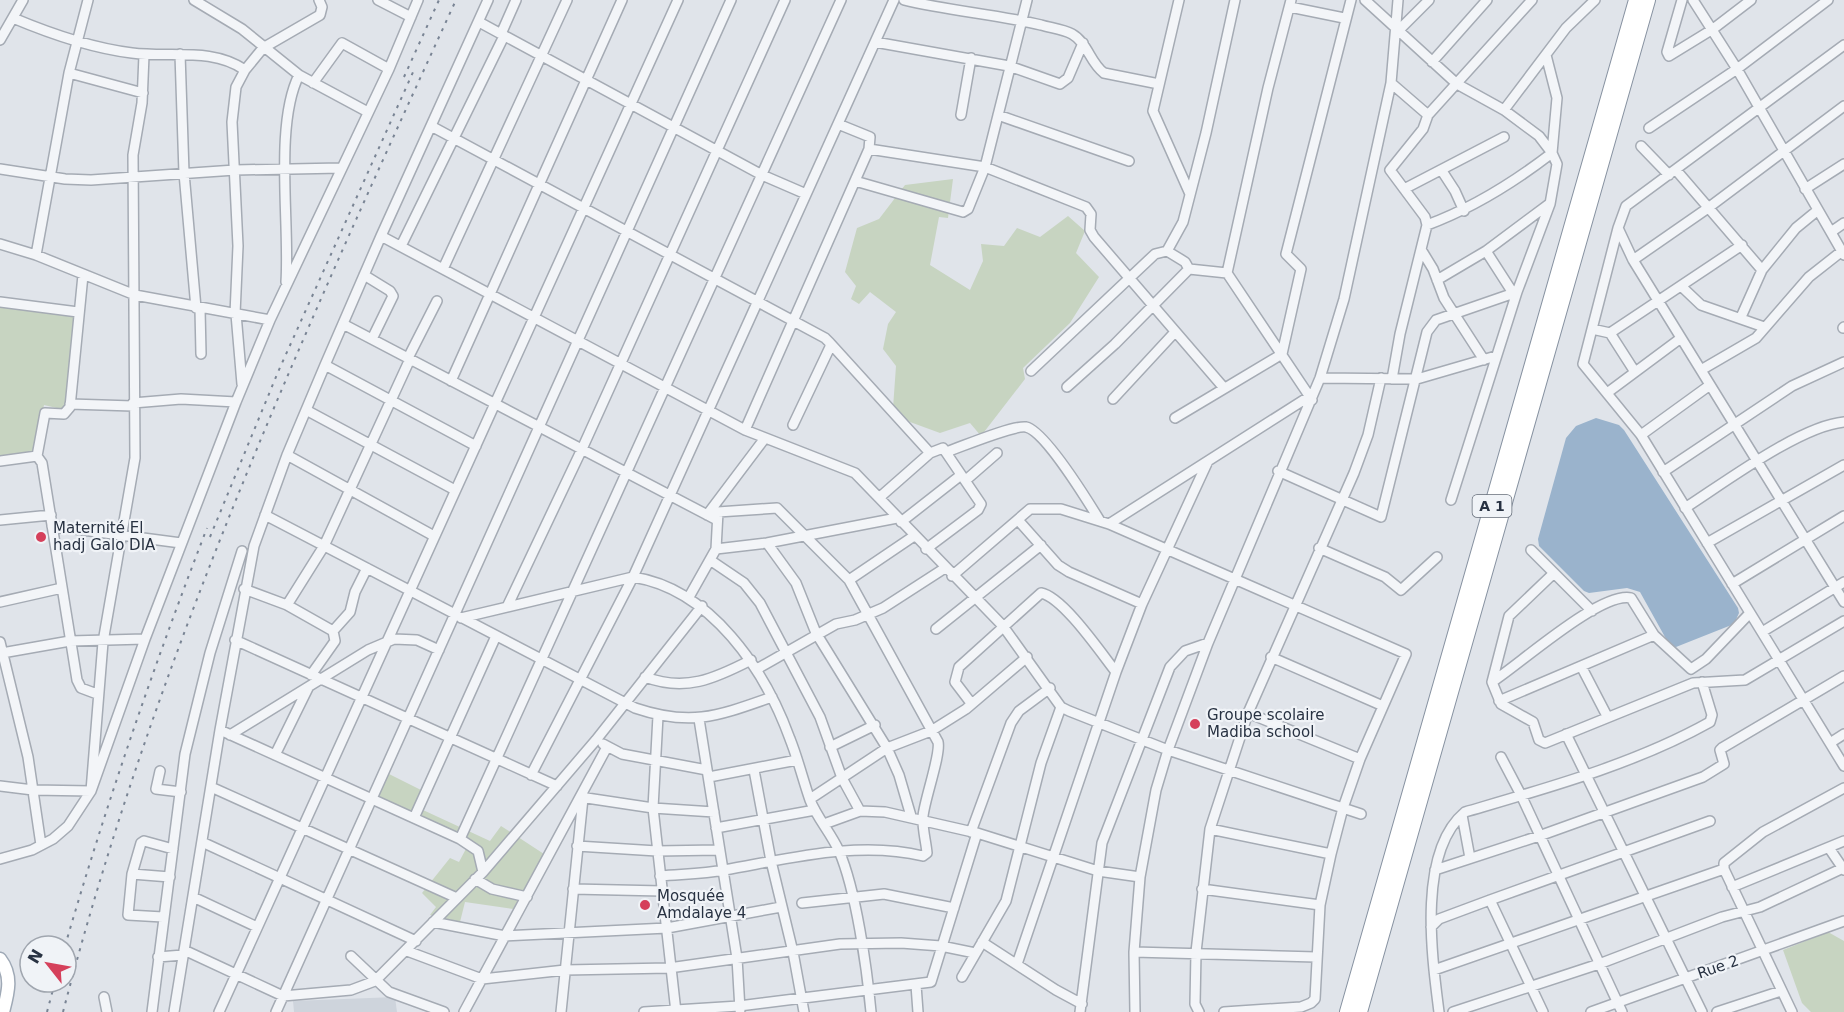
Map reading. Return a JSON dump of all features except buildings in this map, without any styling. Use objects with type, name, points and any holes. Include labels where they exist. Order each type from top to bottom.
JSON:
[{"type":"highway","name":"A 1","points":[[1347,1012],[1636,0]]},
{"type":"highway","name":"A 1","points":[[1360,1012],[1648,0]]},
{"type":"main road","points":[[0,959],[5,966],[9,980],[3,1012]]},
{"type":"street","points":[[0,40],[21,3],[9,0]]},
{"type":"street","points":[[36,255],[69,73],[88,0]]},
{"type":"street","points":[[194,0],[242,29],[299,75],[366,111]]},
{"type":"street","points":[[243,387],[235,314],[238,246],[232,109],[236,87],[245,70],[263,48],[317,18],[322,10],[319,0]]},
{"type":"street","points":[[378,0],[411,17]]},
{"type":"street","points":[[0,859],[41,845],[68,826],[91,791],[145,639],[236,402],[270,321],[418,0]]},
{"type":"street","points":[[174,1012],[244,589],[265,515],[287,455],[325,365],[488,0]]},
{"type":"street","points":[[401,246],[454,138],[516,0]]},
{"type":"street","points":[[443,269],[567,0]]},
{"type":"street","points":[[451,381],[622,0]]},
{"type":"street","points":[[219,1012],[678,0]]},
{"type":"street","points":[[276,1012],[439,650],[458,616],[539,427],[731,0]]},
{"type":"street","points":[[507,607],[621,364],[785,0]]},
{"type":"street","points":[[460,839],[841,0]]},
{"type":"street","points":[[531,775],[633,576],[894,0]]},
{"type":"street","points":[[904,0],[934,8],[985,13],[1021,20],[1068,32],[1083,43],[1099,69],[1104,73],[1159,84]]},
{"type":"street","points":[[855,181],[963,212],[968,209],[985,167],[1026,0]]},
{"type":"street","points":[[1179,0],[1153,111],[1190,194]]},
{"type":"street","points":[[1167,251],[1183,222],[1206,133],[1235,0]]},
{"type":"street","points":[[1175,418],[1282,354],[1301,269],[1286,254],[1344,18],[1351,0]]},
{"type":"street","points":[[1365,0],[1457,84],[1504,110],[1539,136],[1557,164],[1550,204],[1515,293],[1451,500]]},
{"type":"street","points":[[1135,1012],[1134,952],[1140,878],[1152,812],[1168,750],[1234,578],[1278,471],[1320,378],[1344,298],[1391,83],[1398,29],[1398,0]]},
{"type":"street","points":[[1398,29],[1429,0]]},
{"type":"street","points":[[1432,62],[1487,0]]},
{"type":"street","points":[[1392,379],[1400,334],[1427,225],[1425,217],[1390,170],[1423,129],[1428,115],[1532,0]]},
{"type":"street","points":[[1504,110],[1578,14],[1595,0]]},
{"type":"street","points":[[1682,0],[1667,54],[1713,29],[1750,0]]},
{"type":"street","points":[[1693,0],[1737,69],[1843,253],[1809,277],[1756,338],[1701,370]]},
{"type":"street","points":[[1649,128],[1737,69],[1828,0]]},
{"type":"street","points":[[1311,398],[1227,273],[1268,88],[1291,3],[1344,18]]},
{"type":"street","points":[[13,18],[76,41],[144,55],[180,54],[228,60],[245,70]]},
{"type":"street","points":[[479,22],[762,175],[806,194]]},
{"type":"street","points":[[875,42],[1009,66],[1063,84],[1083,43]]},
{"type":"street","points":[[313,83],[342,43],[388,69]]},
{"type":"street","points":[[1844,45],[1626,206],[1618,228],[1583,364],[1641,435],[1844,766]]},
{"type":"street","points":[[180,54],[184,173],[201,354]]},
{"type":"street","points":[[91,791],[97,694],[103,642],[133,480],[134,149],[143,93],[144,55]]},
{"type":"street","points":[[1427,225],[1464,211],[1516,181],[1552,153],[1557,98],[1546,55]]},
{"type":"street","points":[[961,115],[971,58]]},
{"type":"street","points":[[69,73],[143,93]]},
{"type":"street","points":[[285,291],[288,252],[287,117],[291,95],[299,75]]},
{"type":"street","points":[[1391,83],[1428,115]]},
{"type":"street","points":[[1633,260],[1708,208],[1844,106]]},
{"type":"street","points":[[998,115],[1129,161]]},
{"type":"street","points":[[745,430],[869,149],[870,137],[838,124]]},
{"type":"street","points":[[431,126],[830,342],[930,453]]},
{"type":"street","points":[[1404,189],[1504,137]]},
{"type":"street","points":[[1641,146],[1672,172],[1708,208],[1762,270]]},
{"type":"street","points":[[869,149],[985,167],[1086,207],[1091,214],[1090,230],[1094,237],[1224,388]]},
{"type":"street","points":[[1805,189],[1844,164]]},
{"type":"street","points":[[0,168],[83,180],[235,170],[341,168]]},
{"type":"street","points":[[1442,171],[1464,211]]},
{"type":"street","points":[[1437,280],[1486,251],[1550,204]]},
{"type":"street","points":[[1741,317],[1762,270],[1796,228],[1818,210]]},
{"type":"street","points":[[1831,232],[1844,223]]},
{"type":"street","points":[[1618,228],[1633,260],[1805,539],[1840,585],[1844,602]]},
{"type":"street","points":[[381,236],[745,430],[855,473],[880,497],[926,549],[1003,626],[1050,688],[1061,707],[1098,724],[1168,750],[1361,814]]},
{"type":"street","points":[[0,244],[36,255],[135,295],[198,309],[270,321]]},
{"type":"street","points":[[1610,333],[1742,245]]},
{"type":"street","points":[[1031,371],[1128,277],[1155,254],[1167,251],[1185,262],[1189,269]]},
{"type":"street","points":[[1422,251],[1444,298],[1457,314],[1484,360]]},
{"type":"street","points":[[1486,251],[1515,293]]},
{"type":"street","points":[[1189,269],[1227,273]]},
{"type":"street","points":[[1067,387],[1189,269]]},
{"type":"street","points":[[83,275],[70,404],[64,414],[45,413],[37,456],[42,463],[79,685],[97,694]]},
{"type":"street","points":[[364,275],[390,291],[393,296],[372,339]]},
{"type":"street","points":[[1681,286],[1701,305],[1741,317],[1764,327]]},
{"type":"street","points":[[1278,471],[1378,517],[1384,514],[1426,332],[1436,320],[1515,293]]},
{"type":"street","points":[[287,605],[324,546],[437,301]]},
{"type":"street","points":[[0,302],[78,312]]},
{"type":"street","points":[[343,324],[717,520]]},
{"type":"street","points":[[1592,329],[1610,333],[1635,372]]},
{"type":"street","points":[[1113,399],[1175,332]]},
{"type":"street","points":[[1607,393],[1682,338]]},
{"type":"street","points":[[793,424],[828,354],[830,342]]},
{"type":"street","points":[[1320,378],[1417,379],[1496,356]]},
{"type":"street","points":[[1663,472],[1792,386],[1844,362]]},
{"type":"street","points":[[325,365],[476,446]]},
{"type":"street","points":[[1199,1012],[1194,1004],[1196,952],[1210,829],[1248,713],[1368,435],[1381,378]]},
{"type":"street","points":[[1641,435],[1710,385]]},
{"type":"street","points":[[1105,522],[1311,398]]},
{"type":"street","points":[[70,404],[133,404],[182,399],[236,402]]},
{"type":"street","points":[[306,410],[455,490]]},
{"type":"street","points":[[1685,508],[1758,462],[1820,427],[1844,422]]},
{"type":"street","points":[[946,452],[1018,427],[1030,429],[1055,454],[1105,522]]},
{"type":"street","points":[[707,514],[765,438]]},
{"type":"street","points":[[880,497],[930,453],[943,448],[980,500],[980,508],[926,549]]},
{"type":"street","points":[[716,549],[767,543],[899,520],[997,453]]},
{"type":"street","points":[[287,455],[434,536]]},
{"type":"street","points":[[0,461],[37,456]]},
{"type":"street","points":[[1017,964],[1116,672],[1142,604],[1208,461]]},
{"type":"street","points":[[1707,543],[1844,465]]},
{"type":"street","points":[[660,876],[721,871],[771,861],[839,852],[892,849],[923,856],[927,853],[923,818],[933,768],[939,752],[938,742],[849,580],[789,517],[773,507],[718,512],[716,549],[689,597]]},
{"type":"street","points":[[757,669],[816,633],[836,624],[868,616],[949,572],[1030,509],[1045,507],[1105,522],[1404,652],[1406,656],[1360,759],[1343,808],[1331,854],[1320,905],[1316,995],[1311,1003],[1300,1006],[1224,1012]]},
{"type":"street","points":[[0,520],[51,515]]},
{"type":"street","points":[[265,515],[624,704],[658,716],[699,719],[772,697]]},
{"type":"street","points":[[1732,584],[1844,516]]},
{"type":"street","points":[[1018,520],[1069,572],[1142,604]]},
{"type":"street","points":[[52,526],[181,543]]},
{"type":"street","points":[[849,580],[914,536]]},
{"type":"street","points":[[767,543],[796,583],[816,633],[887,748],[899,775],[910,816]]},
{"type":"street","points":[[936,629],[1041,545]]},
{"type":"street","points":[[1319,548],[1385,577],[1401,590],[1437,557]]},
{"type":"street","points":[[1531,550],[1592,611]]},
{"type":"street","points":[[152,1012],[185,754],[207,664],[242,551]]},
{"type":"street","points":[[710,560],[738,577],[750,589],[820,717],[842,778],[860,811]]},
{"type":"street","points":[[333,631],[350,612],[355,592],[367,568]]},
{"type":"street","points":[[1554,573],[1509,616],[1492,682],[1499,701],[1533,722],[1540,742],[1547,742],[1607,716],[1697,682],[1745,680],[1844,621]]},
{"type":"street","points":[[458,616],[507,607],[633,576],[647,579],[689,597],[702,606],[757,669],[772,697],[810,799],[839,852],[851,896],[871,1012]]},
{"type":"street","points":[[1762,632],[1840,585]]},
{"type":"street","points":[[0,602],[62,588]]},
{"type":"street","points":[[244,589],[287,605],[333,631],[335,641],[312,675]]},
{"type":"street","points":[[971,703],[955,682],[956,673],[965,660],[1041,593],[1047,594],[1066,611],[1116,672]]},
{"type":"street","points":[[1439,1012],[1431,927],[1431,892],[1435,870],[1454,824],[1462,815],[1588,773],[1710,722],[1712,715],[1691,669],[1654,635],[1631,598],[1618,598],[1570,624],[1518,665],[1492,682]]},
{"type":"street","points":[[158,957],[184,952],[283,996],[351,990],[375,981],[483,872],[596,740],[702,606]]},
{"type":"street","points":[[1691,669],[1706,659],[1750,613]]},
{"type":"street","points":[[1499,701],[1654,635]]},
{"type":"street","points":[[414,818],[496,636]]},
{"type":"street","points":[[230,735],[368,651],[386,643],[410,638],[439,650]]},
{"type":"street","points":[[2,653],[70,641],[103,642],[145,639]]},
{"type":"street","points":[[235,640],[557,786]]},
{"type":"street","points":[[0,642],[33,790],[41,845]]},
{"type":"street","points":[[982,942],[1081,1008],[1102,843],[1170,667],[1185,651],[1208,643]]},
{"type":"street","points":[[810,799],[887,748],[931,731],[971,703],[1026,657]]},
{"type":"street","points":[[1271,657],[1383,706]]},
{"type":"street","points":[[645,677],[669,685],[686,684],[732,669],[750,660]]},
{"type":"street","points":[[1581,666],[1607,716]]},
{"type":"street","points":[[1435,870],[1539,836],[1711,773],[1725,763],[1720,751],[1722,748],[1844,676]]},
{"type":"street","points":[[275,755],[308,688]]},
{"type":"street","points":[[644,1012],[740,1009],[931,982],[974,832],[1011,723],[1019,711],[1050,688]]},
{"type":"street","points":[[962,977],[1006,901],[1043,754],[1061,707]]},
{"type":"street","points":[[1248,713],[1360,759]]},
{"type":"street","points":[[658,716],[653,808],[667,928],[669,968],[676,1011]]},
{"type":"street","points":[[699,719],[721,871],[730,915],[740,1009]]},
{"type":"street","points":[[830,747],[874,725]]},
{"type":"street","points":[[220,730],[460,839],[478,851],[483,872]]},
{"type":"street","points":[[1566,734],[1588,773],[1702,1012]]},
{"type":"street","points":[[1830,743],[1844,734]]},
{"type":"street","points":[[596,740],[622,754],[708,774],[754,770],[797,760]]},
{"type":"street","points":[[464,1012],[607,747]]},
{"type":"street","points":[[1501,758],[1521,795],[1619,1008]]},
{"type":"street","points":[[754,770],[804,1012]]},
{"type":"street","points":[[160,771],[156,789],[181,792]]},
{"type":"street","points":[[0,786],[33,790],[91,791]]},
{"type":"street","points":[[211,787],[457,898]]},
{"type":"street","points":[[1792,1012],[1732,887],[1724,868],[1726,858],[1763,832],[1844,788]]},
{"type":"street","points":[[581,798],[653,808],[714,813]]},
{"type":"street","points":[[561,1012],[581,798]]},
{"type":"street","points":[[716,828],[815,810]]},
{"type":"street","points":[[824,824],[860,811],[923,818],[1098,871],[1140,878]]},
{"type":"street","points":[[1462,815],[1470,858]]},
{"type":"street","points":[[1431,927],[1439,919],[1558,874],[1710,821]]},
{"type":"street","points":[[1210,829],[1331,854]]},
{"type":"street","points":[[163,917],[128,915],[132,874],[141,843],[144,841],[173,849]]},
{"type":"street","points":[[1732,887],[1844,841]]},
{"type":"street","points":[[202,842],[416,941]]},
{"type":"street","points":[[577,846],[657,851],[718,850]]},
{"type":"street","points":[[1453,1012],[1782,898],[1843,869],[1830,848]]},
{"type":"street","points":[[1434,970],[1724,868]]},
{"type":"street","points":[[132,874],[170,877]]},
{"type":"street","points":[[475,879],[492,889],[526,897]]},
{"type":"street","points":[[573,889],[662,891]]},
{"type":"street","points":[[1202,889],[1320,905]]},
{"type":"street","points":[[802,903],[884,894],[954,908]]},
{"type":"street","points":[[193,897],[257,927]]},
{"type":"street","points":[[1490,900],[1543,1012]]},
{"type":"street","points":[[433,922],[505,936],[667,928],[781,907]]},
{"type":"street","name":"Rue 2","points":[[1591,1012],[1619,1008],[1686,978],[1764,952],[1844,921]]},
{"type":"street","points":[[407,951],[482,979],[565,970],[669,968],[860,943],[941,946],[975,953]]},
{"type":"street","points":[[1134,952],[1316,957]]},
{"type":"street","points":[[351,956],[389,992],[444,1012]]},
{"type":"street","points":[[916,985],[918,1012]]},
{"type":"street","points":[[1717,1012],[1782,992]]},
{"type":"street","points":[[104,997],[106,1012]]},
{"type":"street","points":[[409,1012],[410,1000]]},
{"type":"shaded area","points":[[395,997],[397,1012],[294,1012],[293,1001]]},
{"type":"green space","points":[[953,179],[948,218],[939,217],[930,265],[970,290],[983,261],[981,244],[1004,246],[1017,228],[1040,237],[1068,216],[1085,231],[1076,253],[1099,277],[1070,323],[1023,368],[1025,379],[981,436],[970,423],[940,433],[910,422],[893,408],[896,366],[883,349],[888,324],[896,312],[870,292],[859,304],[851,299],[856,286],[845,272],[857,228],[879,219],[905,185]]},
{"type":"green space","points":[[0,304],[75,314],[65,410],[44,405],[34,455],[0,457]]},
{"type":"green space","points":[[383,771],[429,794],[423,810],[490,841],[501,826],[544,854],[513,909],[465,902],[460,922],[430,915],[436,907],[422,893],[450,858],[459,862],[468,845],[370,800]]},
{"type":"green space","points":[[1828,932],[1844,941],[1844,1012],[1811,1012],[1802,1003],[1783,950]]},
{"type":"water","points":[[1596,418],[1619,425],[1624,430],[1738,608],[1739,613],[1734,624],[1676,647],[1670,646],[1640,592],[1627,588],[1589,593],[1584,591],[1539,546],[1538,539],[1566,438],[1576,426]]},
{"type":"railway","points":[[404,77],[439,0]]},
{"type":"railway","points":[[63,1012],[100,880],[142,751],[237,497],[343,248],[456,0]]},
{"type":"railway","points":[[210,537],[278,372],[414,70]]},
{"type":"railway","points":[[69,934],[132,736],[207,528]]},
{"type":"railway","points":[[47,1012],[52,994]]},
{"type":"place","name":"Maternité El hadj Galo DIA","points":[[41,537]]},
{"type":"place","name":"Groupe scolaire Madiba school","points":[[1195,724]]},
{"type":"place","name":"Mosquée Amdalaye 4","points":[[645,905]]}]
